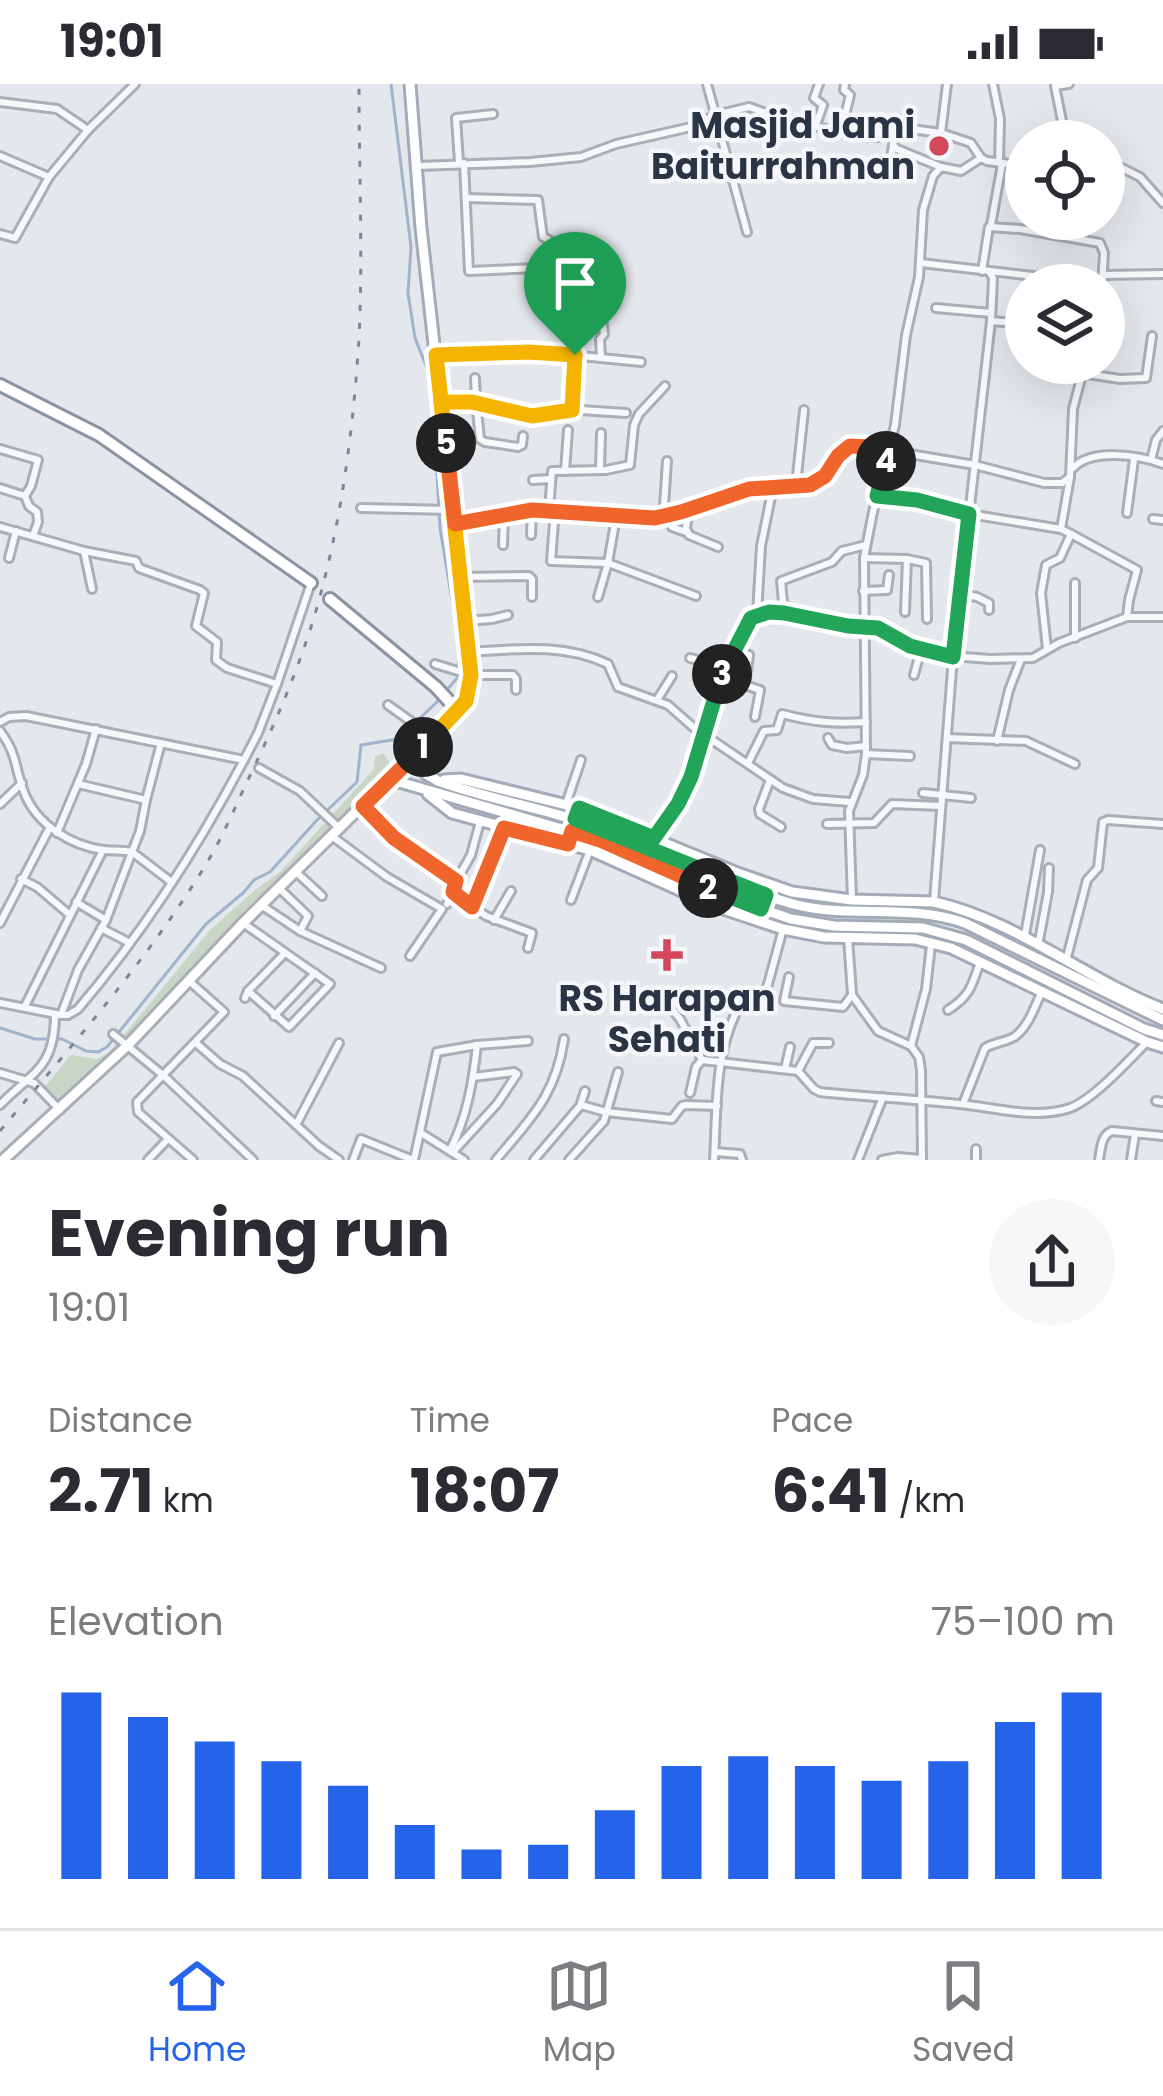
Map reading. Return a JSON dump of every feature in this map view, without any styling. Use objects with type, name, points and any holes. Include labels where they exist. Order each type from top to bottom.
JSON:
[{"type":"highway","points":[[0,385],[99,436],[311,583]]},
{"type":"highway","points":[[330,599],[454,706]]},
{"type":"main road","points":[[3,1160],[60,1110],[120,1039],[188,980],[434,737],[454,706],[466,701],[469,652],[455,524],[449,510],[410,84]]},
{"type":"main road","points":[[413,757],[438,781],[654,838],[768,884],[819,897],[934,902],[969,912],[1066,961],[1163,1020]]},
{"type":"main road","points":[[389,779],[575,819],[810,908],[948,917],[1163,1009]]},
{"type":"main road","points":[[438,781],[461,779],[566,804],[575,819],[600,840],[728,897],[811,924],[945,932],[1163,1047]]},
{"type":"main road","points":[[424,790],[446,810],[590,850],[717,907],[783,929],[805,935],[932,941],[1042,992],[1163,1035]]},
{"type":"main road","points":[[568,844],[575,819]]},
{"type":"main road","points":[[761,909],[766,895]]},
{"type":"main road","points":[[869,927],[889,939]]},
{"type":"street","points":[[0,234],[15,238],[49,177],[135,84]]},
{"type":"street","points":[[706,84],[747,232]]},
{"type":"street","points":[[816,125],[823,105],[814,98],[820,84]]},
{"type":"street","points":[[841,132],[850,95],[845,84]]},
{"type":"street","points":[[941,133],[947,84]]},
{"type":"street","points":[[986,272],[1000,164],[999,110],[993,84]]},
{"type":"street","points":[[1062,120],[1055,86],[1069,84]]},
{"type":"street","points":[[0,102],[57,109],[88,130]]},
{"type":"street","points":[[417,166],[580,157],[691,128],[749,107],[841,132],[878,137],[910,129],[941,133],[971,143],[981,158],[1005,164]]},
{"type":"street","points":[[493,114],[456,118],[469,271],[588,268],[591,297],[600,303],[601,358]]},
{"type":"street","points":[[890,170],[895,133]]},
{"type":"street","points":[[893,145],[961,171],[981,158]]},
{"type":"street","points":[[0,156],[49,177]]},
{"type":"street","points":[[852,899],[850,802],[866,750],[866,545],[895,424],[903,352],[916,301],[923,210],[933,176],[941,167]]},
{"type":"street","points":[[1125,170],[1140,177],[1163,203]]},
{"type":"street","points":[[466,198],[538,200],[553,268]]},
{"type":"street","points":[[991,226],[1100,243],[1103,264]]},
{"type":"street","points":[[920,263],[1005,273]]},
{"type":"street","points":[[1125,278],[1163,274],[1163,265]]},
{"type":"street","points":[[934,902],[953,657],[991,317],[993,278],[986,272]]},
{"type":"street","points":[[936,308],[1005,320]]},
{"type":"street","points":[[1125,379],[1145,378],[1152,336]]},
{"type":"street","points":[[436,355],[528,352],[641,362]]},
{"type":"street","points":[[572,410],[575,355]]},
{"type":"street","points":[[475,378],[480,439],[518,447],[523,436]]},
{"type":"street","points":[[1061,529],[1079,384]]},
{"type":"street","points":[[665,386],[639,414],[630,465],[552,471],[551,561],[608,563],[696,596]]},
{"type":"street","points":[[441,402],[476,402],[522,415],[572,410],[626,413]]},
{"type":"street","points":[[796,485],[804,410]]},
{"type":"street","points":[[565,471],[568,430]]},
{"type":"street","points":[[1151,460],[1163,431]]},
{"type":"street","points":[[600,470],[601,433]]},
{"type":"street","points":[[455,524],[532,510],[649,518],[736,492],[810,485],[850,446],[889,448],[1043,483],[1062,483],[1077,462],[1088,457],[1163,464]]},
{"type":"street","points":[[0,449],[38,460],[25,496],[37,512],[33,536]]},
{"type":"street","points":[[1127,513],[1134,459]]},
{"type":"street","points":[[649,518],[664,506],[667,461]]},
{"type":"street","points":[[533,479],[550,479]]},
{"type":"street","points":[[757,614],[762,538],[773,486]]},
{"type":"street","points":[[0,488],[25,496]]},
{"type":"street","points":[[877,496],[1061,529],[1137,570],[1127,617]]},
{"type":"street","points":[[361,508],[449,510]]},
{"type":"street","points":[[686,532],[689,509]]},
{"type":"street","points":[[531,535],[532,510]]},
{"type":"street","points":[[503,544],[504,514]]},
{"type":"street","points":[[598,597],[616,517]]},
{"type":"street","points":[[1153,519],[1163,520]]},
{"type":"street","points":[[0,526],[136,561],[139,568],[204,593],[196,626],[217,642],[216,660],[277,684]]},
{"type":"street","points":[[672,527],[718,547]]},
{"type":"street","points":[[10,558],[16,531]]},
{"type":"street","points":[[1047,649],[1042,584],[1047,563],[1060,558],[1071,534]]},
{"type":"street","points":[[784,613],[781,581],[832,562],[842,551],[866,545]]},
{"type":"street","points":[[84,551],[92,589]]},
{"type":"street","points":[[865,558],[907,559],[927,565],[927,619]]},
{"type":"street","points":[[905,612],[907,559]]},
{"type":"street","points":[[863,591],[886,590],[889,575]]},
{"type":"street","points":[[461,577],[529,576],[532,597]]},
{"type":"street","points":[[0,1003],[68,1015],[78,1010],[130,943],[210,824],[258,733],[311,583]]},
{"type":"street","points":[[1075,583],[1075,638]]},
{"type":"street","points":[[961,594],[986,600],[989,610]]},
{"type":"street","points":[[654,838],[685,790],[724,667],[747,623],[757,614],[784,613],[878,628],[901,642],[953,657],[1021,659],[1037,657],[1127,617],[1163,617]]},
{"type":"street","points":[[466,621],[508,615]]},
{"type":"street","points":[[914,675],[921,649]]},
{"type":"street","points":[[469,652],[574,651],[608,664],[618,687],[668,705],[770,780],[813,800],[850,802]]},
{"type":"street","points":[[734,651],[749,655],[745,683],[760,689],[755,717]]},
{"type":"street","points":[[690,658],[724,667]]},
{"type":"street","points":[[997,741],[1021,659]]},
{"type":"street","points":[[435,664],[467,675],[513,675],[516,690]]},
{"type":"street","points":[[657,700],[672,676]]},
{"type":"street","points":[[388,705],[434,737]]},
{"type":"street","points":[[747,764],[764,731],[776,730],[782,714],[820,723],[866,722]]},
{"type":"street","points":[[0,722],[26,716],[244,760]]},
{"type":"street","points":[[0,923],[78,784],[96,729]]},
{"type":"street","points":[[0,731],[13,748],[25,796],[53,830],[78,844],[128,849],[170,881]]},
{"type":"street","points":[[828,738],[838,747],[910,756]]},
{"type":"street","points":[[946,738],[1026,741],[1075,764]]},
{"type":"street","points":[[0,1105],[49,1056],[58,1015],[104,924],[140,831],[161,743]]},
{"type":"street","points":[[566,804],[581,760]]},
{"type":"street","points":[[259,768],[300,791],[337,833],[387,877],[442,909],[410,956]]},
{"type":"street","points":[[770,780],[760,814],[781,827]]},
{"type":"street","points":[[0,804],[22,783]]},
{"type":"street","points":[[78,784],[146,800]]},
{"type":"street","points":[[923,793],[970,798]]},
{"type":"street","points":[[827,824],[874,823],[892,804],[941,806]]},
{"type":"street","points":[[363,806],[394,838],[456,881]]},
{"type":"street","points":[[1066,961],[1087,880],[1098,868],[1105,820],[1163,824]]},
{"type":"street","points":[[447,904],[480,822]]},
{"type":"street","points":[[472,907],[504,828]]},
{"type":"street","points":[[25,1006],[103,850]]},
{"type":"street","points":[[571,900],[590,850]]},
{"type":"street","points":[[1024,939],[1040,850]]},
{"type":"street","points":[[1038,946],[1049,868]]},
{"type":"street","points":[[296,872],[322,896]]},
{"type":"street","points":[[21,879],[70,915]]},
{"type":"street","points":[[279,888],[308,916],[300,932]]},
{"type":"street","points":[[453,892],[494,920],[532,933],[528,948]]},
{"type":"street","points":[[494,920],[512,892]]},
{"type":"street","points":[[76,902],[130,943]]},
{"type":"street","points":[[261,905],[300,932],[381,968]]},
{"type":"street","points":[[243,923],[330,982],[292,1027],[246,994],[284,954]]},
{"type":"street","points":[[742,1160],[740,1154],[715,1156],[720,1063],[728,1028],[741,1003],[762,1006],[783,929]]},
{"type":"street","points":[[848,938],[852,995],[878,1031],[911,1046],[921,1070],[922,1160],[882,1160]]},
{"type":"street","points":[[911,1046],[932,941]]},
{"type":"street","points":[[948,1010],[973,987],[980,962]]},
{"type":"street","points":[[274,1016],[315,973]]},
{"type":"street","points":[[789,977],[784,1001],[843,1007],[852,995]]},
{"type":"street","points":[[188,980],[224,1010],[136,1107],[193,1160]]},
{"type":"street","points":[[963,1104],[985,1048],[1020,1031],[1042,992]]},
{"type":"street","points":[[649,1004],[671,1008],[702,1060]]},
{"type":"street","points":[[698,1050],[716,1032]]},
{"type":"street","points":[[120,1039],[253,1160]]},
{"type":"street","points":[[496,1160],[543,1104],[554,1083],[564,1039]]},
{"type":"street","points":[[353,1160],[361,1138],[414,1160],[437,1052],[528,1041]]},
{"type":"street","points":[[702,1060],[798,1071],[820,1092],[1026,1113],[1070,1108],[1147,1042]]},
{"type":"street","points":[[196,1043],[243,1076],[339,1160]]},
{"type":"street","points":[[296,1125],[339,1043]]},
{"type":"street","points":[[798,1071],[813,1043],[830,1043]]},
{"type":"street","points":[[452,1151],[477,1045]]},
{"type":"street","points":[[785,1070],[790,1047]]},
{"type":"street","points":[[690,1093],[702,1060]]},
{"type":"street","points":[[569,1160],[597,1131],[618,1072]]},
{"type":"street","points":[[0,1073],[38,1086],[60,1110]]},
{"type":"street","points":[[452,1151],[497,1104],[517,1074],[473,1077]]},
{"type":"street","points":[[534,1160],[581,1105],[585,1090]]},
{"type":"street","points":[[861,1160],[883,1097]]},
{"type":"street","points":[[581,1105],[673,1119],[686,1105],[717,1106]]},
{"type":"street","points":[[1099,1160],[1107,1132],[1163,1136]]},
{"type":"street","points":[[1131,1160],[1135,1132]]},
{"type":"street","points":[[421,1133],[464,1160]]},
{"type":"street","points":[[148,1160],[168,1139]]},
{"type":"street","points":[[976,1149],[976,1160]]},
{"type":"green space","points":[[383,753],[395,770],[59,1105],[44,1088],[71,1055],[96,1059],[109,1053],[210,930],[281,871],[374,769],[375,757]]},
{"type":"waterway","points":[[391,84],[411,247],[408,293],[415,338],[432,381],[440,528],[458,637],[459,676],[445,692]]},
{"type":"waterway","points":[[0,1028],[35,1039],[62,1039],[86,1051],[107,1047],[206,924],[254,880],[270,872],[357,782],[361,745],[398,739],[439,700]]},
{"type":"railway","points":[[0,1131],[133,969],[205,866],[269,735],[309,633],[337,521],[354,399],[361,275],[359,84]]},
{"type":"place","name":"Masjid Jami Baiturrahman","points":[[939,146]]},
{"type":"place","name":"RS Harapan Sehati","points":[[667,955]]},
{"type":"route","points":[[436,355],[575,355],[572,410],[532,416],[472,402],[441,402],[455,524],[532,510],[655,518],[749,489],[810,485],[825,476],[846,448],[856,445],[889,448],[877,496],[938,504],[969,514],[953,657],[910,646],[878,628],[784,613],[757,614],[747,623],[724,667],[691,777],[654,838],[579,808],[575,819],[766,895],[761,909],[572,831],[568,844],[504,828],[472,907],[453,892],[456,881],[394,838],[363,806],[458,711],[470,689],[436,355]]}]
